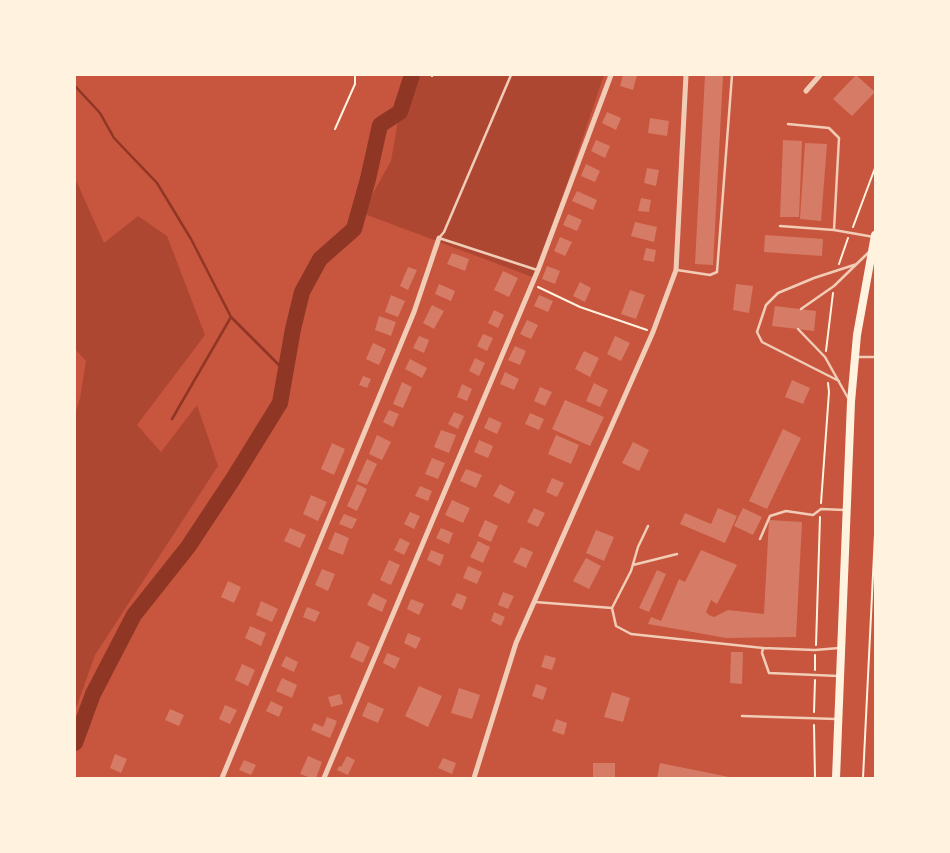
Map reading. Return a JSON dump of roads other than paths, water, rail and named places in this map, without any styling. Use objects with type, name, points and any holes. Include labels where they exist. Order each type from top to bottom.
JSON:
[{"type":"main road","points":[[836,778],[854,357],[875,236]]},
{"type":"street","points":[[324,778],[535,278],[611,75]]},
{"type":"street","points":[[474,778],[516,643],[653,332],[676,270],[686,75]]},
{"type":"street","points":[[806,91],[820,75]]},
{"type":"street","points":[[222,778],[414,312],[439,238]]},
{"type":"lane","points":[[511,75],[444,232],[439,238],[538,270]]},
{"type":"lane","points":[[676,270],[710,275],[717,272],[732,75]]},
{"type":"lane","points":[[788,124],[829,128],[839,138],[834,230]]},
{"type":"lane","points":[[780,226],[834,230],[850,234],[875,236]]},
{"type":"lane","points":[[801,309],[834,286],[872,249]]},
{"type":"lane","points":[[838,381],[762,342],[757,332],[766,305],[778,294],[857,264]]},
{"type":"lane","points":[[798,329],[825,358],[851,402]]},
{"type":"lane","points":[[854,357],[875,358]]},
{"type":"lane","points":[[760,539],[770,516],[786,511],[813,515],[821,509],[846,510]]},
{"type":"lane","points":[[648,526],[638,547],[633,565],[612,608],[616,626],[631,634],[763,648],[815,650],[841,648]]},
{"type":"lane","points":[[633,565],[677,554]]},
{"type":"lane","points":[[534,602],[612,608]]},
{"type":"lane","points":[[763,648],[762,653],[769,673],[840,676]]},
{"type":"lane","points":[[742,716],[838,719]]},
{"type":"waterway","points":[[75,743],[93,694],[134,615],[188,547],[280,403],[293,329],[302,292],[320,259],[354,229],[380,125],[400,112],[412,75]]},
{"type":"waterway","points":[[75,86],[100,113],[114,138],[157,183],[191,239],[231,317],[283,369],[280,403]]},
{"type":"waterway","points":[[172,419],[231,317]]}]
